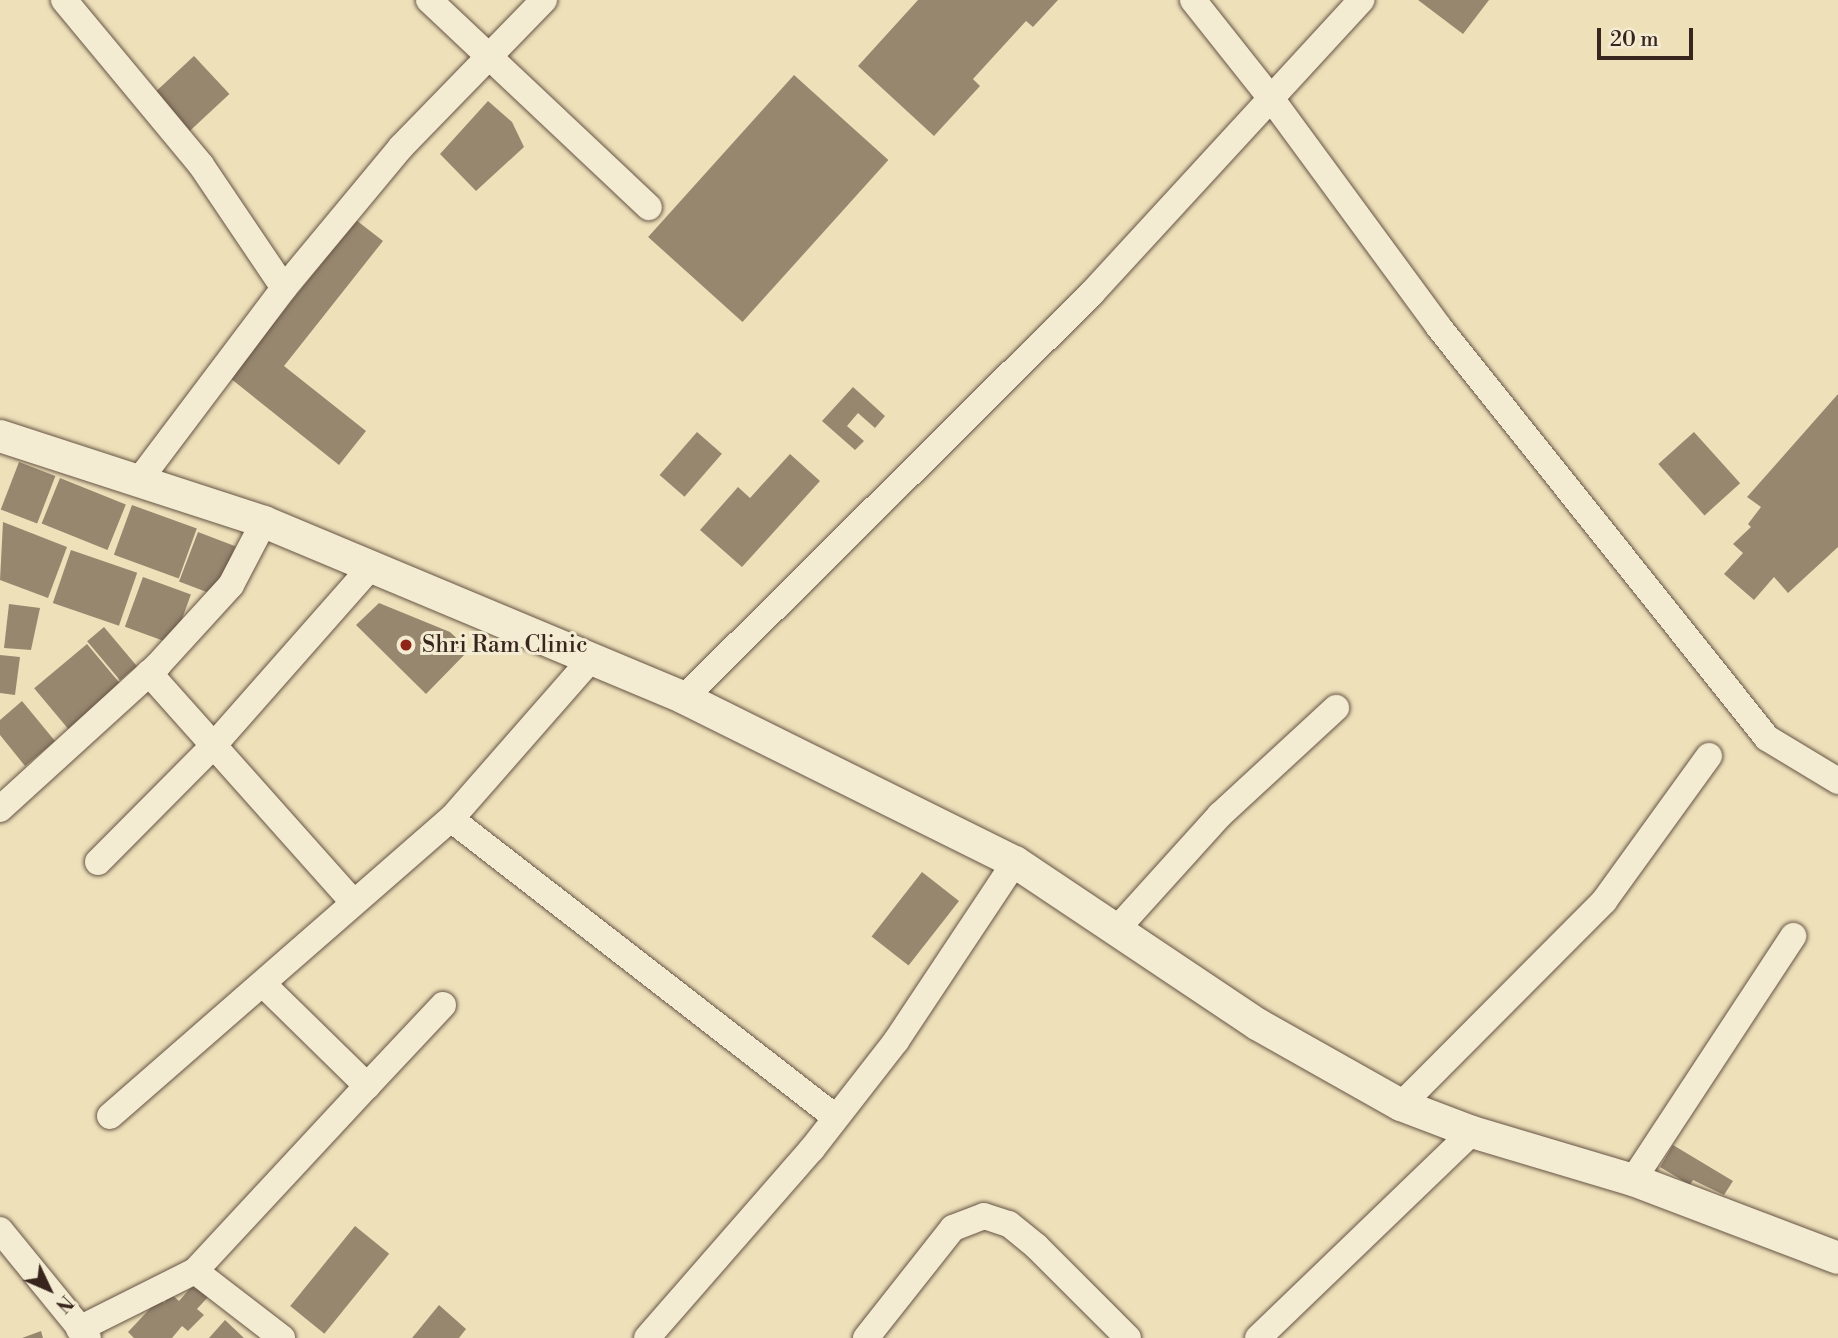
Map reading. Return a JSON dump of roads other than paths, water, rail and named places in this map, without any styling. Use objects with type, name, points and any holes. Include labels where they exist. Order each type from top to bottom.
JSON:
[{"type":"street","points":[[64,0],[201,165],[284,288]]},
{"type":"street","points":[[429,0],[486,59],[649,207]]},
{"type":"street","points":[[137,483],[284,288],[401,147],[544,0]]},
{"type":"street","points":[[1193,0],[1273,100],[1438,326],[1768,738],[1838,782]]},
{"type":"street","points":[[684,698],[1092,293],[1273,100],[1361,0]]},
{"type":"street","points":[[0,436],[264,523],[684,698],[1015,862],[1257,1024],[1401,1105],[1472,1132],[1633,1180],[1838,1258]]},
{"type":"street","points":[[0,809],[149,673],[231,585],[264,523]]},
{"type":"street","points":[[98,862],[214,745],[371,567]]},
{"type":"street","points":[[110,1116],[353,902],[451,820],[591,659]]},
{"type":"street","points":[[149,673],[353,902]]},
{"type":"street","points":[[1116,930],[1220,815],[1336,708]]},
{"type":"street","points":[[1401,1105],[1604,901],[1709,756]]},
{"type":"street","points":[[451,820],[836,1118]]},
{"type":"street","points":[[647,1338],[836,1118],[896,1041],[1015,862]]},
{"type":"street","points":[[1633,1180],[1793,936]]},
{"type":"street","points":[[263,984],[367,1086]]},
{"type":"street","points":[[0,1230],[84,1334],[195,1271],[443,1006]]},
{"type":"street","points":[[1258,1338],[1472,1132]]},
{"type":"street","points":[[866,1338],[953,1228],[984,1216],[1009,1224],[1036,1246],[1128,1338]]},
{"type":"street","points":[[195,1271],[282,1338]]},
{"type":"place","name":"Shri Ram Clinic","points":[[406,645]]}]
